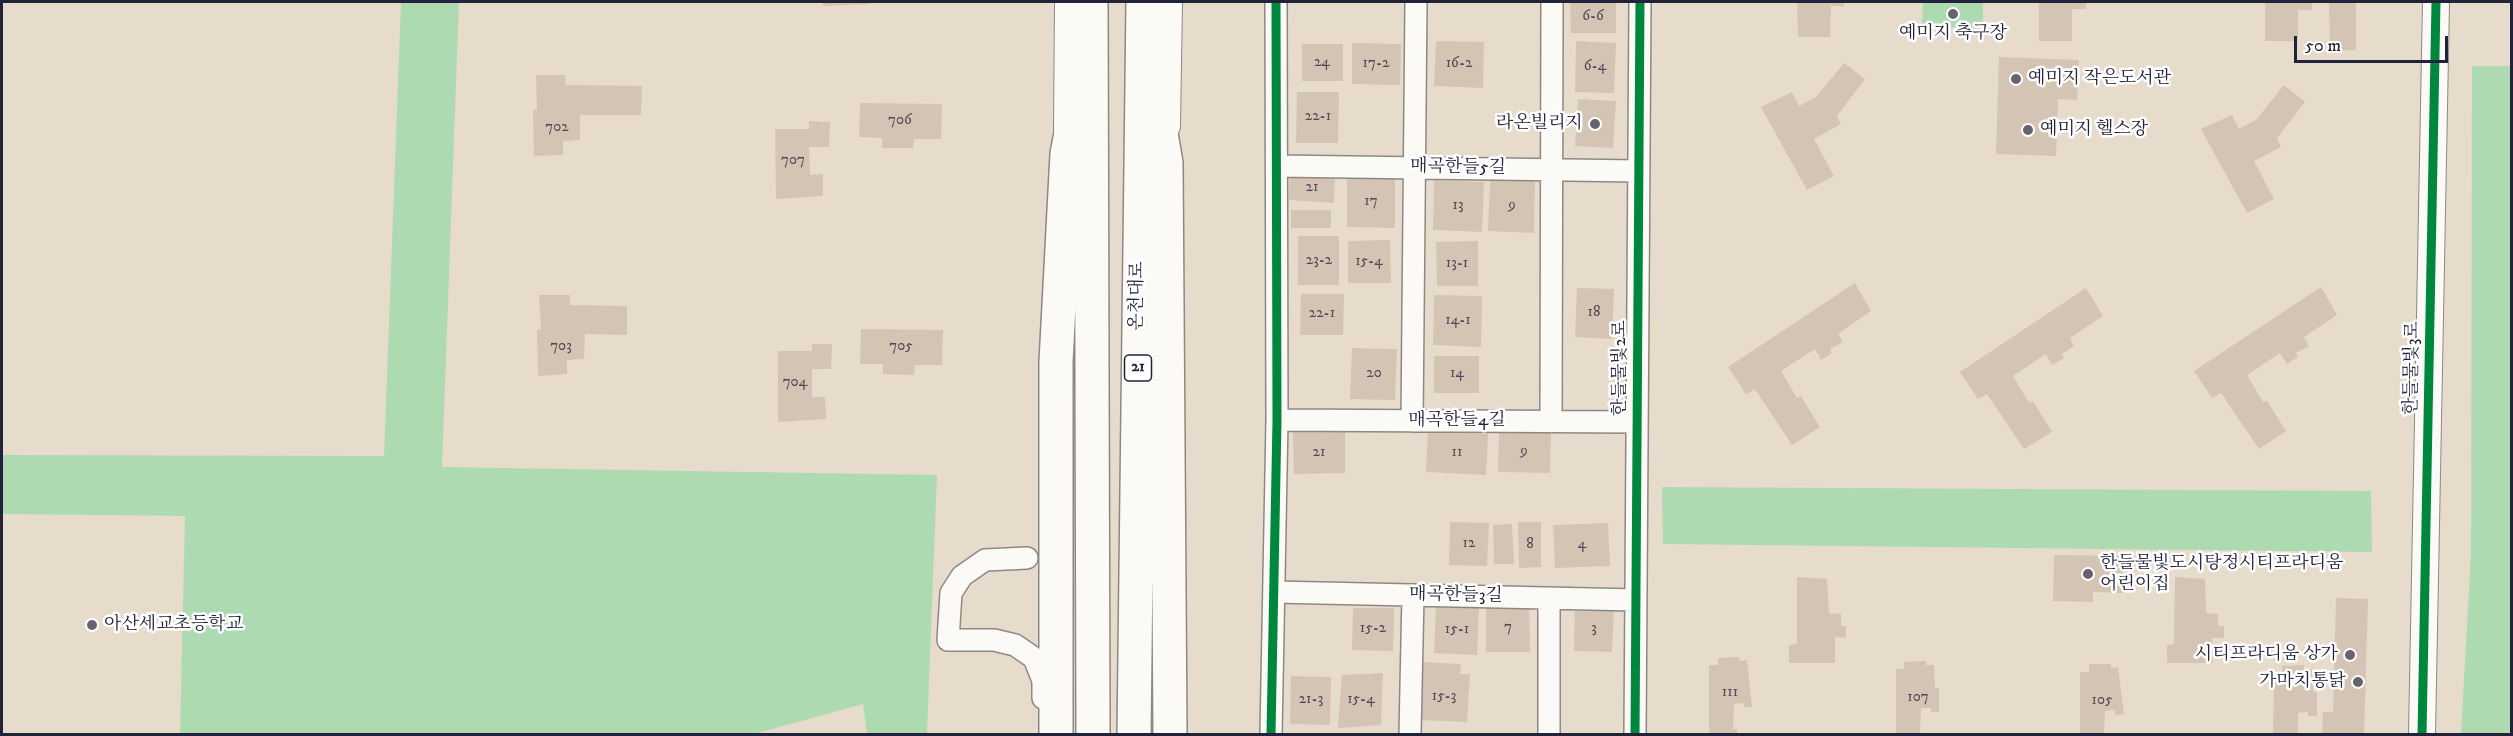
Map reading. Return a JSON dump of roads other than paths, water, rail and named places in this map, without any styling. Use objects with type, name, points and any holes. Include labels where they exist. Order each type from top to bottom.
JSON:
[{"type":"highway","points":[[1142,12],[1166,163],[1170,735]]},
{"type":"highway","name":"온천대로","points":[[1134,735],[1142,12]]},
{"type":"highway","points":[[1056,735],[1056,362],[1067,154],[1091,16]]},
{"type":"highway","points":[[1091,16],[1093,735]]},
{"type":"street","points":[[1067,154],[1068,2]]},
{"type":"street","points":[[1166,163],[1169,2]]},
{"type":"street","points":[[1271,735],[1277,420],[1276,2]]},
{"type":"street","points":[[1412,421],[1416,2]]},
{"type":"street","points":[[1551,422],[1552,2]]},
{"type":"street","name":"한들물빛2로","points":[[1635,735],[1640,2]]},
{"type":"street","name":"한들물빛3로","points":[[2422,735],[2436,2]]},
{"type":"street","name":"매곡한들5길","points":[[1278,166],[1639,171]]},
{"type":"street","name":"매곡한들4길","points":[[1277,420],[1637,422]]},
{"type":"street","points":[[1042,735],[1043,681],[1034,658],[1015,645],[994,640],[948,640],[951,593],[962,576],[985,560],[1027,558],[1039,553],[1050,544],[1056,532]]},
{"type":"street","points":[[1027,558],[1044,566],[1056,580]]},
{"type":"street","name":"매곡한들3길","points":[[1275,592],[1636,600]]},
{"type":"street","points":[[1410,735],[1413,595]]},
{"type":"street","points":[[1549,598],[1549,735]]},
{"type":"place","name":"예미지 축구장","points":[[1953,14]]},
{"type":"place","name":"예미지 작은도서관","points":[[2016,79]]},
{"type":"place","name":"라온빌리지","points":[[1595,124]]},
{"type":"place","name":"예미지 헬스장","points":[[2028,130]]},
{"type":"place","name":"한들물빛도시탕정시티프라디움 어린이집","points":[[2088,574]]},
{"type":"place","name":"아산세교초등학교","points":[[92,625]]},
{"type":"place","name":"시티프라디움 상가","points":[[2350,655]]},
{"type":"place","name":"가마치통닭","points":[[2358,682]]}]
